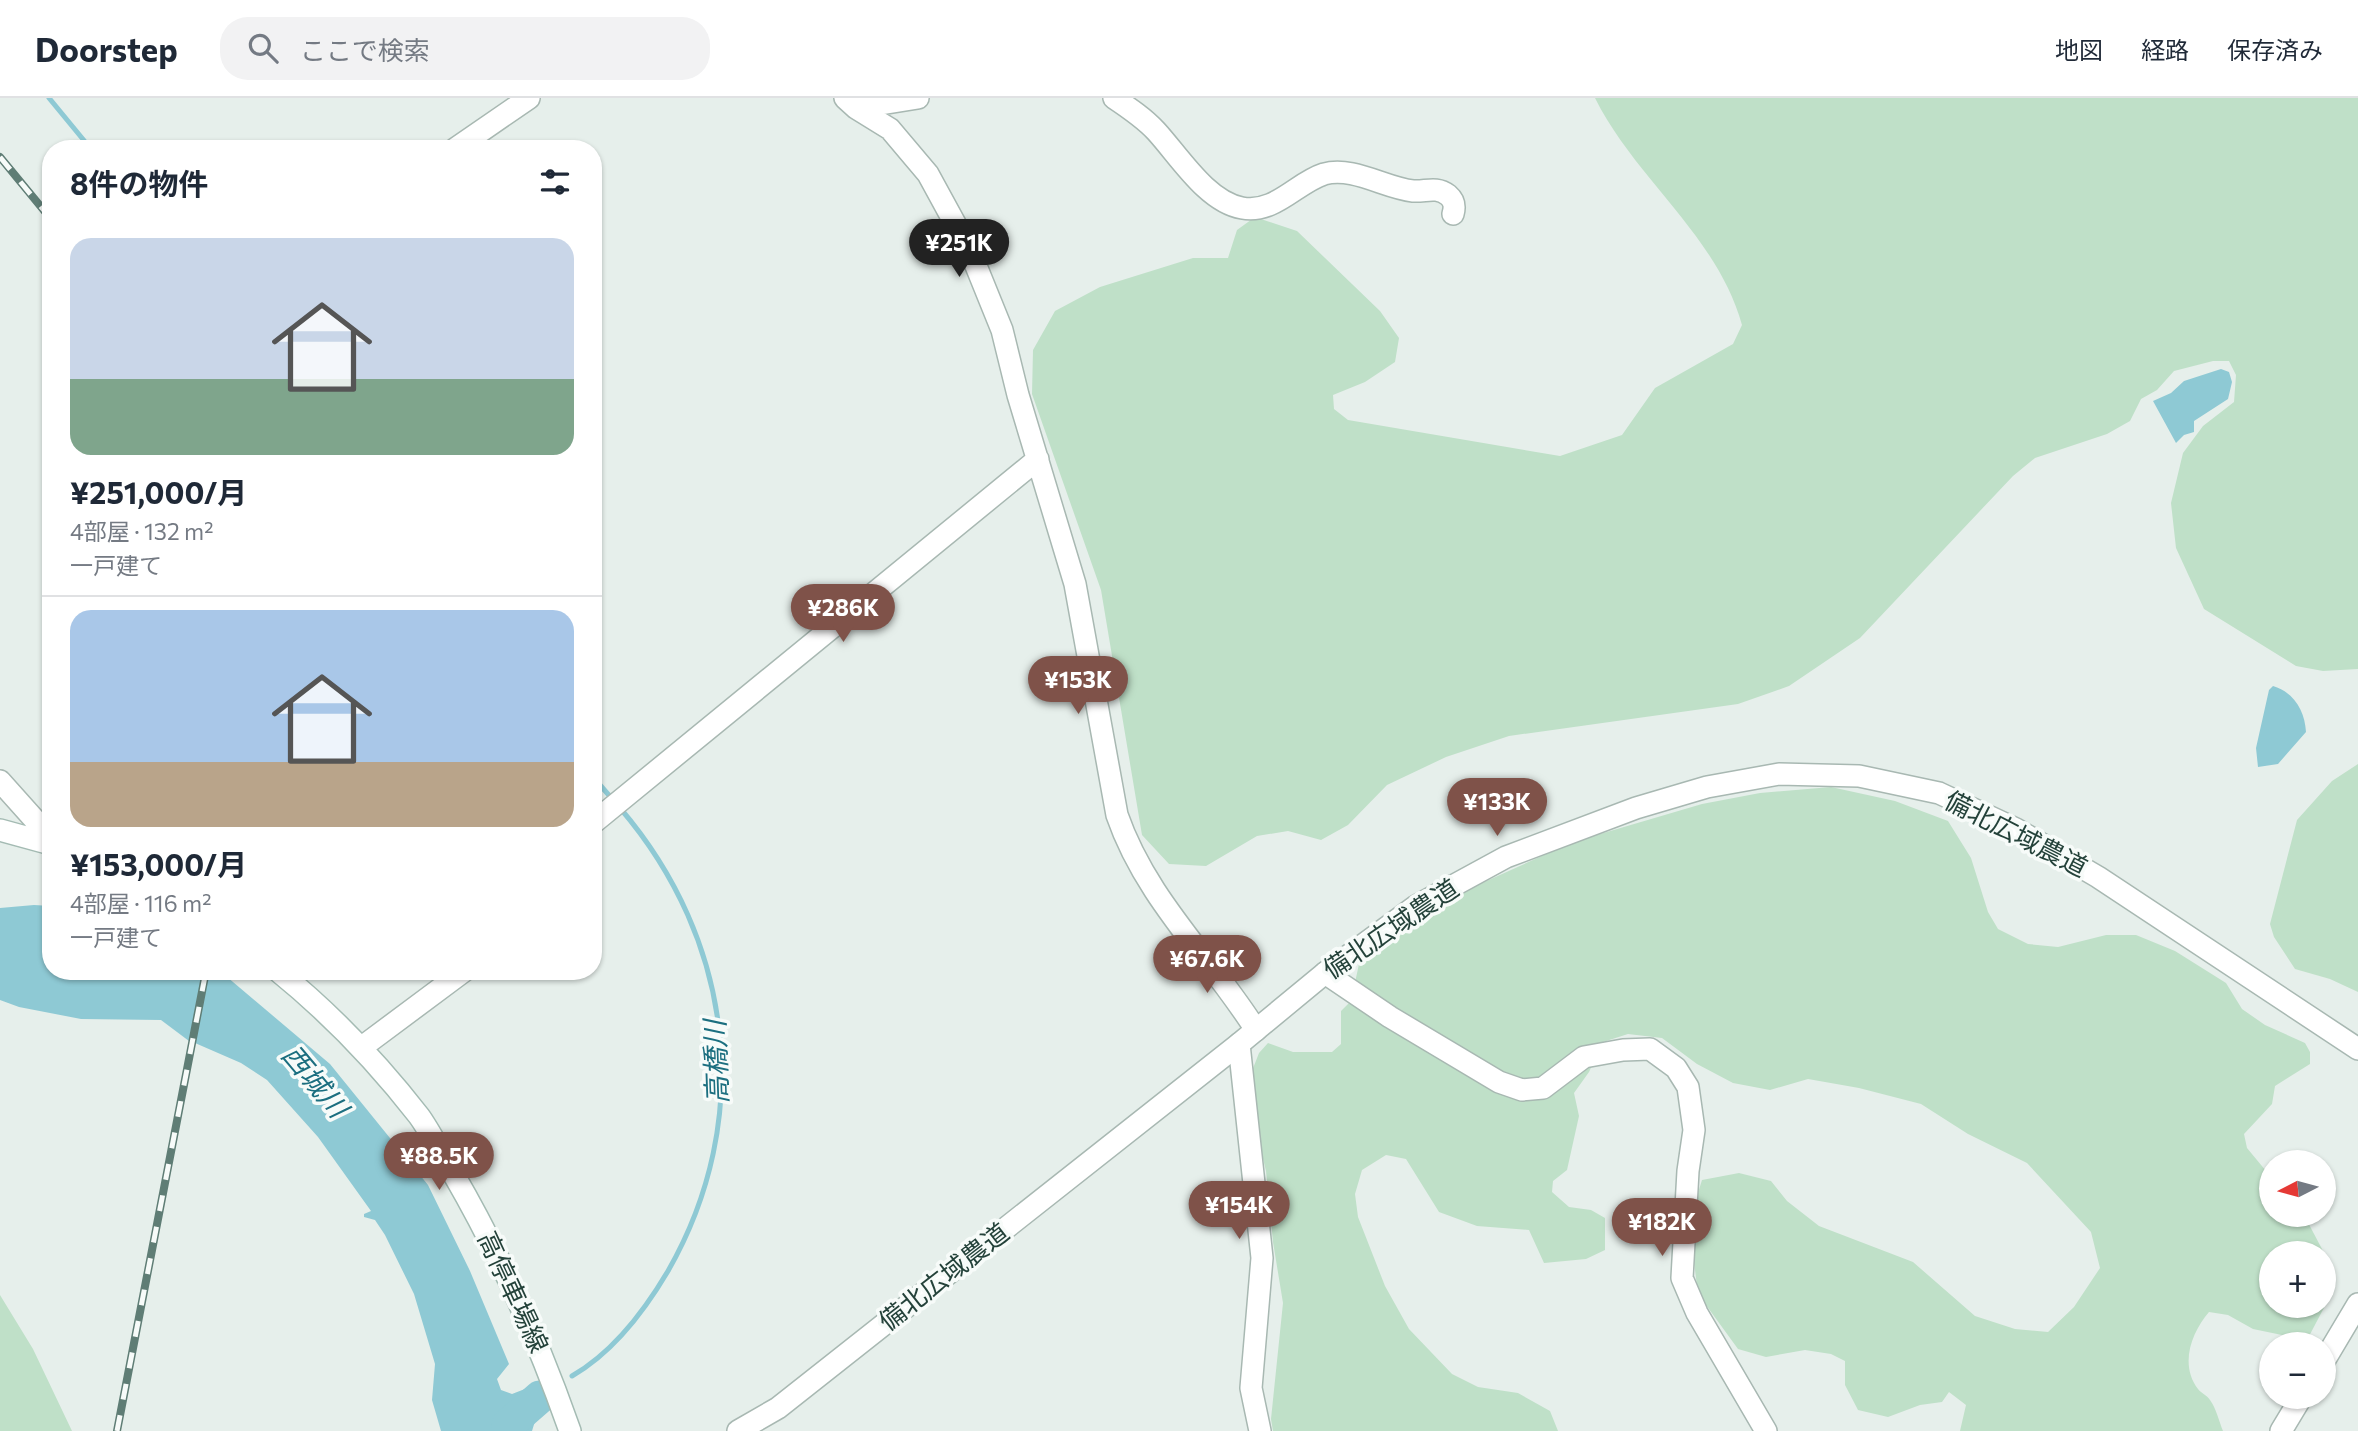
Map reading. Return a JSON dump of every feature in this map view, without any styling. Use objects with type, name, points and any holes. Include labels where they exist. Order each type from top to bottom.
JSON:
[{"type":"street","points":[[468,140],[529,98]]},
{"type":"street","points":[[850,103],[918,98]]},
{"type":"street","points":[[1114,98],[1154,129],[1208,189],[1242,208],[1272,205],[1316,178],[1335,173],[1405,190],[1438,190],[1451,197],[1454,202],[1453,214]]},
{"type":"street","points":[[850,103],[890,129],[928,174],[970,251],[1002,330],[1075,584],[1117,815],[1127,844],[1159,901],[1231,992],[1256,1030]]},
{"type":"street","points":[[608,809],[1038,459]]},
{"type":"street","name":"備北広域農道","points":[[738,1431],[778,1408],[1325,973],[1416,906],[1506,857],[1636,808],[1707,787],[1779,774],[1859,776],[1939,793],[2016,829],[2098,877],[2358,1049]]},
{"type":"street","points":[[0,781],[34,819],[42,833]]},
{"type":"street","points":[[0,830],[42,841]]},
{"type":"street","points":[[1325,973],[1390,1017],[1499,1082],[1522,1090],[1543,1088],[1584,1057],[1623,1050],[1650,1049],[1676,1068],[1688,1087],[1695,1130],[1688,1171],[1682,1278],[1697,1313],[1766,1431]]},
{"type":"street","name":"高停車場線","points":[[289,980],[362,1047],[420,1118],[472,1206],[541,1348],[570,1431]]},
{"type":"street","points":[[362,1047],[452,980]]},
{"type":"street","points":[[1239,1044],[1262,1258],[1251,1388],[1260,1431]]},
{"type":"street","points":[[2336,1341],[2358,1304]]},
{"type":"street","points":[[2281,1431],[2294,1409]]},
{"type":"green space","points":[[1595,98],[2358,98],[2358,669],[2323,671],[2296,666],[2204,609],[2176,548],[2171,503],[2183,453],[2203,426],[2234,402],[2236,375],[2229,361],[2213,361],[2174,371],[2157,390],[2141,399],[2130,421],[2107,434],[2035,458],[2013,476],[1860,638],[1789,686],[1738,704],[1509,736],[1446,757],[1387,785],[1348,825],[1321,840],[1288,831],[1257,836],[1206,866],[1169,864],[1142,835],[1101,590],[1032,394],[1033,350],[1055,311],[1100,287],[1193,258],[1228,258],[1237,230],[1255,217],[1297,231],[1380,311],[1399,338],[1395,362],[1365,382],[1333,395],[1334,409],[1348,420],[1560,456],[1622,435],[1655,388],[1733,344],[1742,325],[1730,293],[1714,263],[1612,128]]},
{"type":"green space","points":[[2358,764],[2358,992],[2330,979],[2295,969],[2274,937],[2270,924],[2297,820],[2332,781]]},
{"type":"green space","points":[[1831,787],[1895,801],[1948,821],[1971,858],[1988,912],[1998,929],[2028,944],[2058,947],[2106,935],[2136,935],[2175,951],[2226,983],[2242,1009],[2265,1025],[2305,1043],[2310,1052],[2310,1064],[2275,1086],[2272,1104],[2244,1134],[2247,1148],[2259,1162],[2259,1227],[2310,1227],[2318,1241],[2259,1241],[2259,1318],[2319,1318],[2311,1332],[2268,1332],[2253,1329],[2228,1315],[2209,1312],[2193,1339],[2189,1369],[2198,1389],[2212,1403],[2223,1431],[1960,1431],[1966,1405],[1949,1392],[1942,1402],[1920,1405],[1888,1417],[1858,1410],[1845,1385],[1845,1361],[1831,1354],[1805,1350],[1766,1357],[1738,1349],[1698,1294],[1692,1212],[1702,1180],[1739,1173],[1771,1181],[1787,1201],[1819,1226],[1913,1262],[1975,1316],[2015,1329],[2048,1332],[2074,1307],[2100,1268],[2091,1232],[2027,1163],[1968,1134],[1921,1104],[1859,1088],[1808,1079],[1770,1090],[1733,1083],[1697,1064],[1662,1038],[1628,1034],[1603,1042],[1589,1072],[1574,1093],[1579,1116],[1567,1170],[1553,1181],[1552,1192],[1569,1207],[1591,1210],[1605,1218],[1605,1250],[1586,1259],[1544,1263],[1529,1230],[1477,1226],[1439,1212],[1406,1159],[1386,1155],[1362,1170],[1355,1194],[1358,1217],[1385,1286],[1409,1329],[1452,1374],[1478,1387],[1518,1393],[1550,1411],[1558,1431],[1273,1431],[1271,1419],[1283,1303],[1273,1242],[1266,1171],[1253,1118],[1250,1076],[1259,1053],[1268,1043],[1293,1052],[1332,1052],[1341,1044],[1341,1011],[1351,1001],[1359,964],[1374,947],[1411,927],[1442,901],[1573,842],[1702,804],[1760,793]]},
{"type":"green space","points":[[0,1295],[33,1349],[72,1431],[0,1431]]},
{"type":"water","points":[[2221,369],[2229,372],[2232,382],[2228,399],[2194,421],[2194,432],[2184,435],[2176,443],[2153,401],[2171,393],[2184,381]]},
{"type":"water","points":[[2273,686],[2287,693],[2297,703],[2306,732],[2278,764],[2258,767],[2256,748],[2269,690]]},
{"type":"water","points":[[42,905],[42,980],[201,980],[189,1041],[161,1020],[81,1019],[19,1007],[0,1000],[0,908]]},
{"type":"water","name":"西城川","points":[[206,980],[231,980],[330,1064],[428,1185],[470,1271],[509,1364],[497,1379],[501,1390],[512,1394],[530,1387],[539,1408],[532,1431],[441,1431],[432,1400],[435,1364],[414,1294],[385,1235],[375,1220],[364,1217],[364,1214],[371,1211],[318,1137],[267,1080],[241,1063],[195,1043]]},
{"type":"waterway","name":"高橋川","points":[[49,98],[84,140]]},
{"type":"waterway","name":"高橋川","points":[[602,787],[614,801]]},
{"type":"waterway","name":"高橋川","points":[[572,1376],[601,1355],[626,1330],[668,1271],[696,1213],[713,1153],[721,1093],[719,1032],[708,973],[688,915],[658,860],[620,808]]},
{"type":"waterway","name":"高橋川","points":[[508,1425],[540,1397]]},
{"type":"railway","points":[[0,157],[42,208]]},
{"type":"railway","points":[[117,1431],[204,980]]}]
